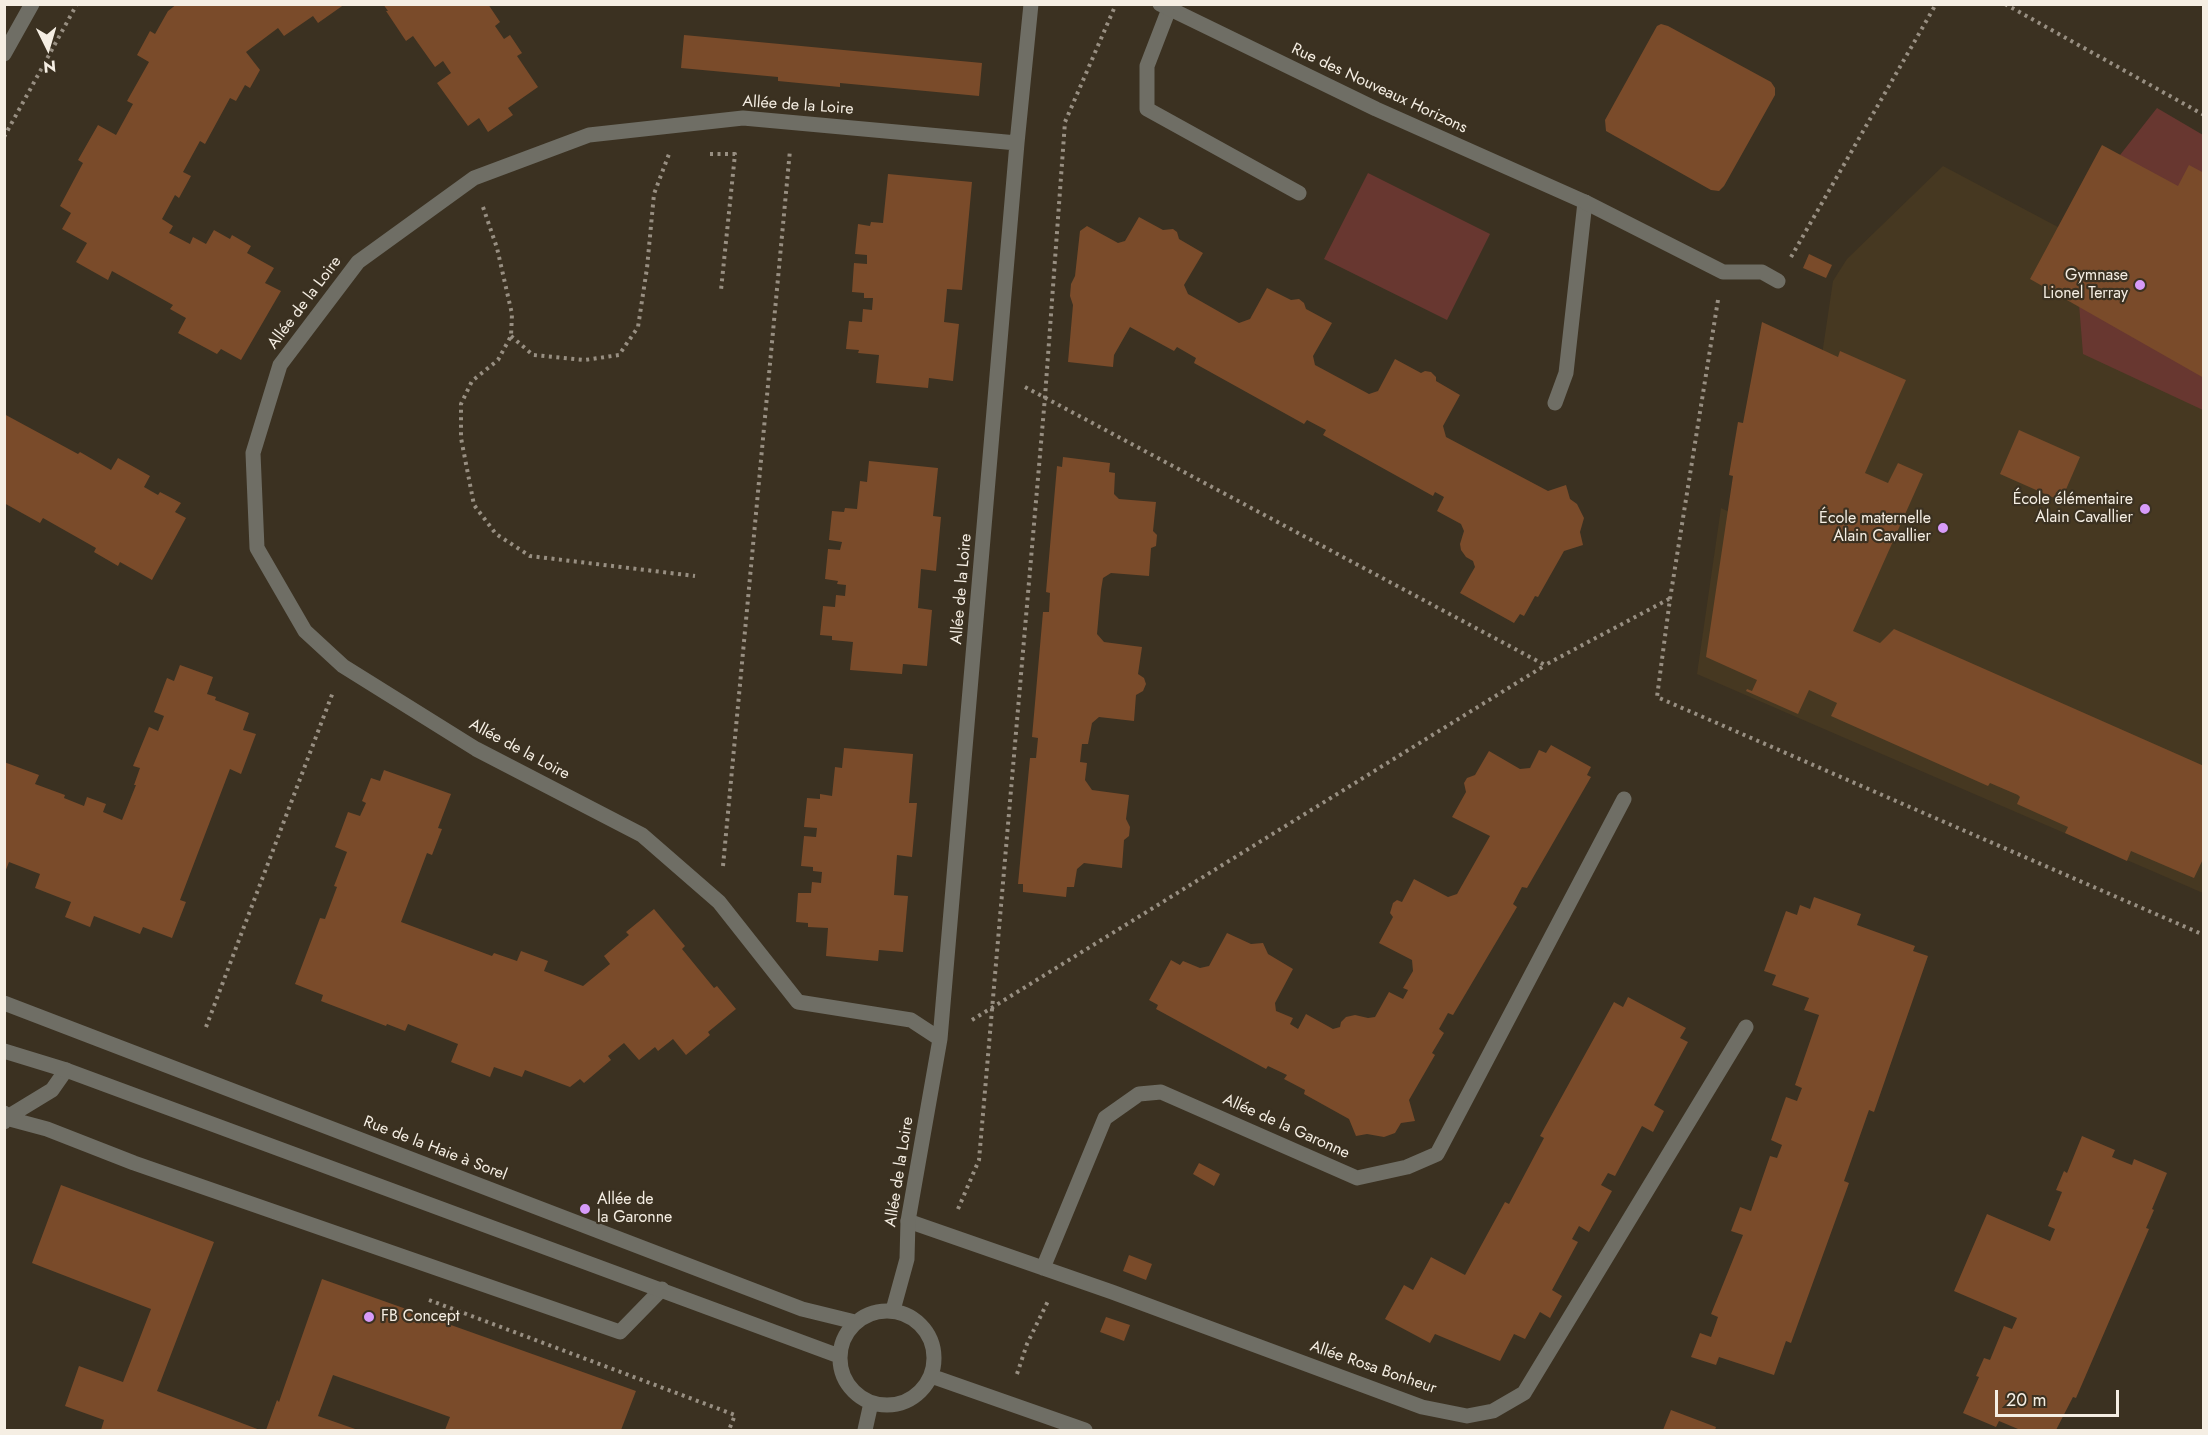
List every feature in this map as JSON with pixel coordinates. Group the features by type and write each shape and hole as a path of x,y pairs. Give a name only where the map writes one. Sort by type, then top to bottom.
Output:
{"street":[{"path":"4,54 32,4"},
{"name":"Allée de la Loire","path":"893,1310 907,1259 908,1221 940,1039 1017,142 1031,4"},
{"path":"1164,7 1147,66 1147,109 1299,193"},
{"name":"Rue des Nouveaux Horizons","path":"1164,7 1376,109 1585,202 1723,272 1762,272 1778,281"},
{"name":"Allée de la Loire","path":"940,1039 911,1020 798,1002 719,902 642,835 476,749 343,666 305,631 257,548 253,453 280,365 358,262 474,177 589,135 743,118 1017,142"},
{"path":"1555,403 1566,373 1585,202"},
{"name":"Allée de la Garonne","path":"1043,1268 1105,1118 1138,1094 1161,1092 1357,1178 1407,1167 1437,1154 1624,799"},
{"name":"Rue de la Haie à Sorel","path":"4,1003 802,1309 855,1323"},
{"name":"Allée Rosa Bonheur","path":"908,1221 1060,1273 1422,1407 1467,1416 1492,1411 1524,1393 1746,1027"},
{"path":"4,1052 66,1070 839,1356"},
{"path":"5,1118 52,1090 66,1070"},
{"path":"5,1118 47,1129 135,1163 620,1332 662,1289"},
{"path":"893,1310 912,1317 925,1328 932,1343 935,1359 931,1376 918,1394 903,1403 887,1406 871,1403 861,1398 849,1387 841,1373 839,1356 842,1340 861,1317 876,1311 893,1310"},
{"path":"931,1376 1085,1431"},
{"path":"865,1431 871,1403"}],"path":[{"path":"4,137 77,4"},
{"path":"947,1235 979,1160 1045,397 1065,122 1116,4"},
{"path":"1778,281 1936,4"},
{"path":"2005,4 2204,115"},
{"path":"719,902 793,122"},
{"path":"511,336 533,355 585,360 619,355 638,327 647,268 654,194 670,154 680,154"},
{"path":"702,154 735,154 721,290"},
{"path":"474,177 496,248 512,314 511,336 498,360 472,381 461,404 461,438 474,505 496,534 530,556 695,576"},
{"path":"1723,272 1670,598 1657,697 2204,935"},
{"path":"999,372 1545,665"},
{"path":"940,1039 1545,665 1670,598"},
{"path":"206,1028 343,666"},
{"path":"1008,1402 1028,1344 1060,1273"}],"shaded area":[{"name":"Gymnase Lionel Terray","path":"2157,108 2203,135 2203,410 2083,354 2072,216"},
{"name":"École élémentaire Alain Cavallier","path":"1943,166 2203,304 2203,893 1697,674 1721,508 1794,543 1833,281 1847,259"},
{"path":"1368,173 1490,234 1447,320 1324,259"}],"building":[{"path":"177,4 345,4 318,23 313,16 284,36 278,28 246,52 260,70 250,88 245,85 236,101 230,98 205,144 200,141 183,172 191,176 179,198 175,195 162,219 173,226 169,233 190,244 193,237 206,244 214,230 230,239 232,235 251,246 247,253 274,268 265,283 281,291 241,360 221,349 217,354 178,333 186,318 170,309 173,305 112,271 108,280 76,262 87,243 62,229 71,213 60,206 83,163 78,160 98,125 116,135 133,104 127,101 149,62 137,55 150,31 155,34 168,11"},
{"path":"383,4 488,4 500,22 495,26 504,39 510,35 522,53 517,56 538,87 508,108 513,115 488,132 479,118 468,126 437,83 451,73 443,61 435,67 413,36 406,41"},
{"path":"1661,24 1771,82 1775,88 1775,95 1719,191 1711,190 1606,131 1605,120 1657,26"},
{"path":"684,35 982,63 979,96 840,83 840,87 778,81 778,77 681,68"},
{"name":"Gymnase Lionel Terray","path":"2102,145 2178,186 2189,165 2204,173 2204,378 2030,279"},
{"path":"888,174 972,182 962,290 947,289 944,322 959,324 953,381 929,378 928,388 876,383 879,355 846,349 849,321 862,322 863,309 872,310 873,298 864,298 864,293 852,292 854,263 867,264 867,255 855,254 858,224 870,226 871,222 883,223"},
{"path":"1139,217 1163,230 1173,229 1177,232 1179,239 1203,253 1184,285 1188,294 1239,323 1250,319 1267,288 1291,300 1299,299 1304,303 1306,309 1332,323 1313,356 1315,365 1369,394 1378,391 1395,359 1421,373 1431,372 1436,377 1436,381 1460,395 1443,426 1446,437 1548,491 1566,485 1570,499 1577,504 1584,518 1580,532 1583,545 1564,551 1538,597 1535,596 1524,616 1520,614 1514,623 1460,593 1475,567 1473,561 1461,550 1460,544 1464,531 1461,524 1437,511 1444,497 1435,492 1433,496 1323,435 1326,430 1307,420 1304,424 1194,363 1196,358 1177,347 1174,351 1130,327 1114,355 1113,367 1068,362 1073,305 1070,296 1071,284 1075,276 1080,231 1087,226 1118,243 1125,241"},
{"path":"1809,254 1832,265 1826,278 1803,268"},
{"path":"1762,322 1838,357 1840,351 1906,380 1865,473 1888,483 1898,463 1923,474 1853,631 1880,643 1894,629 2204,766 2204,857 2194,878 2131,851 2127,861 2065,833 2068,827 2017,804 2020,797 2018,795 1990,783 1988,786 1831,716 1837,703 1809,690 1798,714 1746,691 1747,689 1752,691 1757,680 1706,657 1733,476 1729,475 1738,422 1743,423"},
{"path":"4,414 111,470 118,458 150,476 144,487 181,503 175,512 186,518 152,580 120,562 118,566 94,552 96,548 43,518 40,523 4,503"},
{"path":"2019,430 2080,457 2061,501 2000,474"},
{"path":"1063,457 1110,463 1109,472 1115,473 1114,494 1119,499 1156,502 1153,531 1157,535 1156,546 1151,548 1149,576 1111,573 1103,578 1101,590 1097,634 1104,642 1142,647 1138,674 1144,678 1146,684 1143,691 1136,695 1134,721 1099,717 1092,723 1088,744 1082,744 1080,762 1087,763 1085,780 1092,790 1129,795 1126,819 1130,827 1129,836 1124,840 1122,868 1084,863 1077,869 1074,887 1067,887 1066,897 1023,892 1023,884 1018,884 1030,758 1036,758 1038,738 1032,737 1043,612 1049,612 1050,593 1046,592 1057,466 1062,467"},
{"path":"869,461 938,468 933,516 941,517 936,571 921,569 918,608 932,610 927,666 903,664 902,674 850,670 853,642 832,640 832,636 820,635 823,606 835,607 836,595 845,596 846,585 825,579 828,549 840,550 842,542 829,540 832,511 844,512 845,508 857,509 860,481 867,482"},
{"path":"180,665 213,677 207,694 216,697 215,700 249,713 243,730 256,734 241,774 230,769 180,900 186,902 172,938 143,927 140,934 94,916 90,927 65,917 71,902 35,888 40,874 9,862 4,875 4,762 39,775 35,784 65,795 64,798 84,806 87,797 106,804 103,812 122,820 140,768 133,766 149,727 158,731 164,716 154,712 167,678 174,681"},
{"path":"1551,745 1591,767 1587,775 1591,777 1527,888 1522,887 1513,904 1517,907 1453,1015 1448,1013 1439,1029 1444,1033 1432,1053 1435,1055 1409,1100 1415,1121 1401,1123 1395,1133 1384,1137 1367,1134 1356,1136 1349,1119 1304,1094 1305,1090 1284,1079 1287,1075 1268,1066 1266,1069 1156,1009 1158,1005 1149,1000 1171,960 1180,965 1183,961 1200,968 1209,966 1227,933 1251,944 1263,943 1268,954 1293,969 1275,1003 1276,1011 1293,1018 1290,1024 1298,1029 1306,1014 1333,1029 1340,1027 1346,1017 1355,1015 1375,1017 1389,992 1403,999 1408,990 1403,988 1413,971 1412,960 1379,943 1393,917 1390,913 1393,903 1397,900 1402,902 1414,879 1448,897 1457,894 1490,836 1452,817 1466,792 1464,783 1467,778 1475,775 1489,751 1520,769 1530,768 1539,750 1546,753"},
{"path":"844,748 913,754 909,803 917,803 912,857 897,855 894,895 908,896 903,952 879,950 878,961 826,956 828,928 808,927 808,923 796,922 798,893 811,893 812,882 821,883 822,872 813,871 813,867 801,866 804,836 816,837 817,828 804,827 807,798 820,799 820,794 832,796 835,767 842,768"},
{"path":"384,770 451,794 438,828 442,829 432,855 427,853 401,922 492,956 494,953 517,961 521,951 548,961 544,971 583,986 610,964 604,956 629,935 626,932 654,909 685,946 682,949 714,988 717,986 736,1009 708,1032 710,1035 686,1055 673,1039 658,1051 655,1047 639,1060 624,1043 608,1056 611,1060 584,1083 580,1079 570,1087 525,1070 522,1077 494,1067 490,1077 451,1062 458,1044 408,1024 405,1031 387,1024 386,1026 321,1001 323,995 295,984 320,918 325,919 337,887 334,886 347,852 335,847 348,812 360,816 366,803 362,801 371,778 380,781"},
{"path":"1814,897 1861,914 1857,925 1915,946 1913,951 1928,956 1874,1112 1869,1110 1844,1181 1849,1183 1791,1343 1786,1341 1774,1375 1719,1357 1716,1365 1691,1357 1700,1333 1711,1337 1718,1317 1711,1314 1743,1235 1731,1231 1740,1207 1751,1211 1770,1156 1777,1158 1782,1145 1771,1140 1786,1097 1797,1101 1802,1088 1795,1085 1819,1015 1804,1010 1809,998 1772,985 1776,975 1764,971 1786,911 1797,915 1800,905 1810,909"},
{"path":"1628,997 1686,1028 1680,1038 1688,1042 1654,1105 1664,1111 1653,1132 1642,1126 1615,1176 1608,1173 1601,1185 1612,1191 1589,1232 1579,1226 1572,1239 1578,1242 1552,1290 1562,1296 1550,1318 1540,1312 1525,1339 1514,1334 1500,1361 1435,1334 1430,1343 1385,1319 1404,1285 1413,1290 1431,1257 1465,1275 1505,1202 1509,1204 1544,1138 1540,1136 1614,1002 1623,1007"},
{"path":"2082,1136 2115,1150 2112,1157 2132,1165 2134,1159 2167,1173 2152,1209 2154,1210 2146,1228 2149,1229 2076,1398 2073,1397 2056,1430 2017,1430 1999,1421 1996,1427 1963,1413 1979,1377 1976,1376 1984,1358 1990,1360 2004,1326 2012,1329 2017,1318 1954,1291 1987,1214 2050,1241 2055,1229 2048,1226 2062,1192 2056,1190 2064,1171 2067,1173"},
{"path":"1199,1163 1220,1174 1214,1186 1193,1174"},
{"path":"61,1185 214,1242 157,1391 260,1430 101,1430 104,1420 65,1406 79,1366 123,1382 151,1309 32,1263"},
{"path":"1129,1255 1152,1264 1146,1280 1123,1271"},
{"name":"FB Concept","path":"322,1279 636,1391 621,1430 445,1430 450,1417 333,1375 318,1416 358,1430 266,1430 277,1400 279,1402"},
{"path":"1106,1317 1130,1325 1124,1341 1100,1332"},
{"path":"1671,1410 1716,1427 1715,1430 1663,1430"}],"place":[{"name":"Gymnase Lionel Terray","path":"2140,285"},
{"name":"École élémentaire Alain Cavallier","path":"2145,509"},
{"name":"École maternelle Alain Cavallier","path":"1943,528"},
{"name":"Allée de la Garonne","path":"585,1209"},
{"name":"FB Concept","path":"369,1317"}]}
